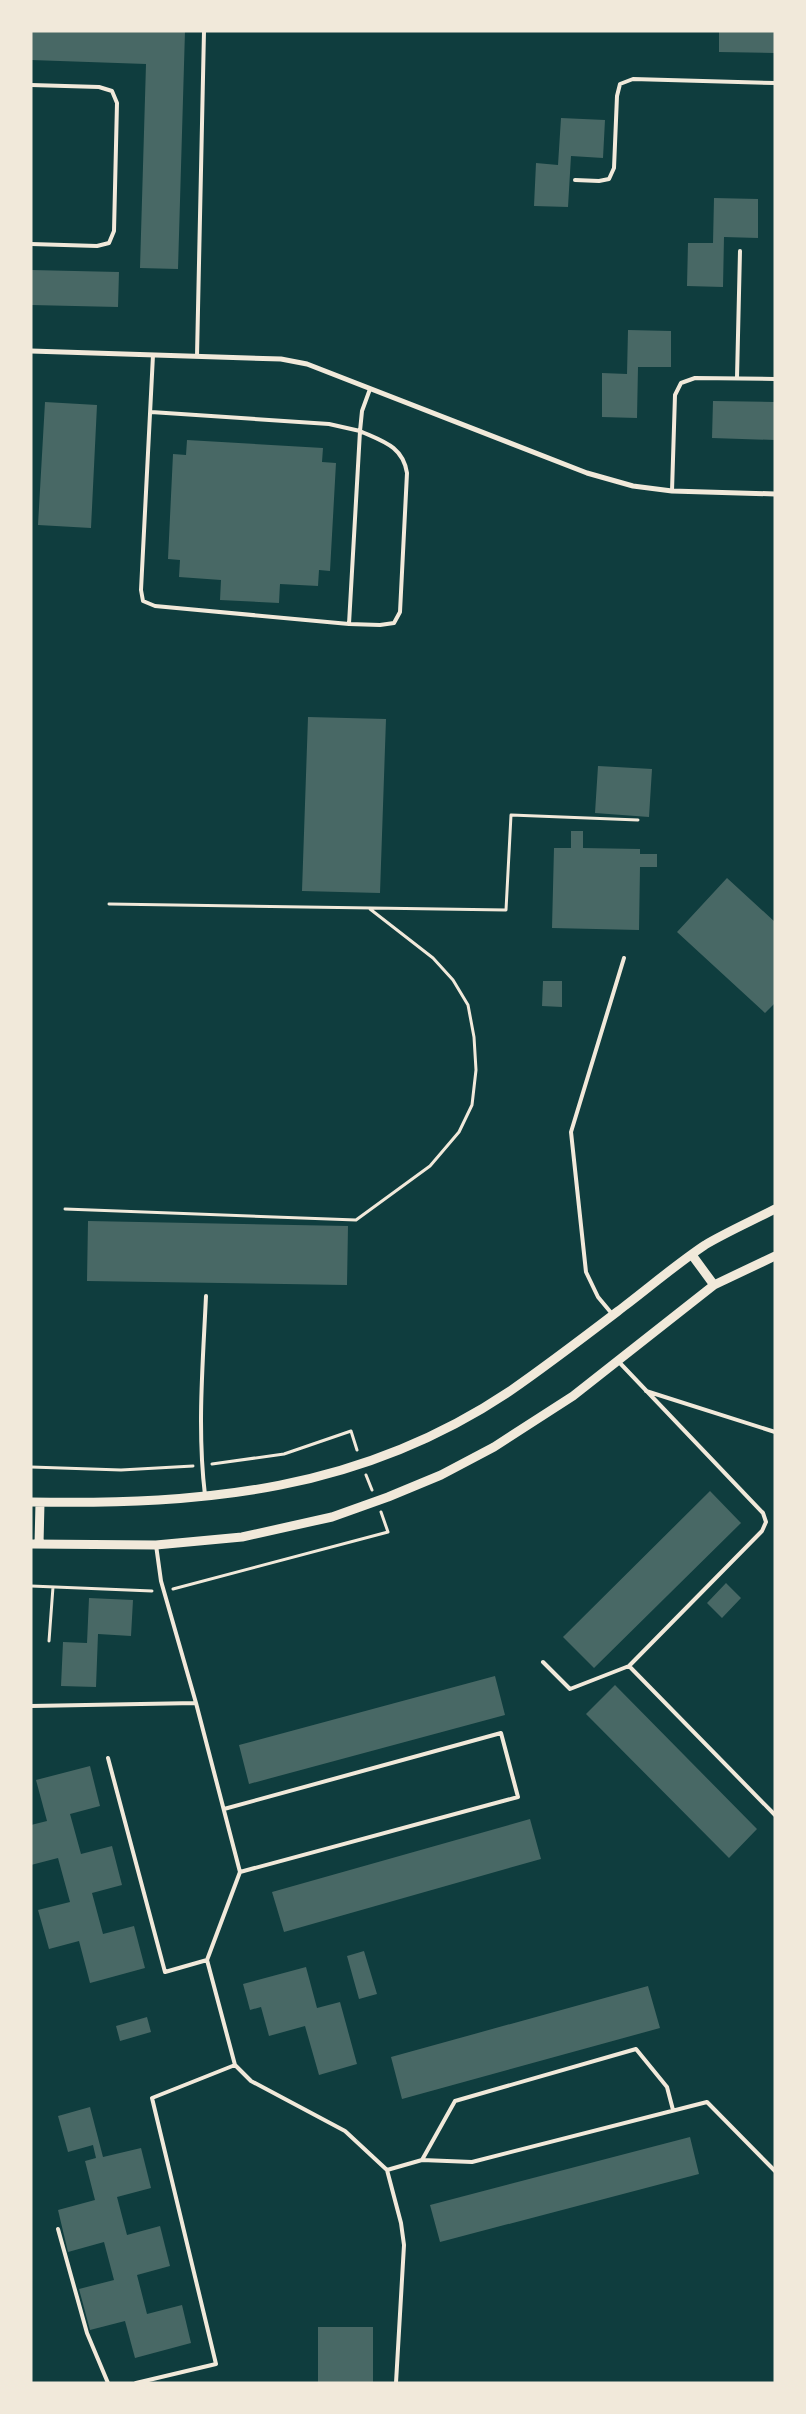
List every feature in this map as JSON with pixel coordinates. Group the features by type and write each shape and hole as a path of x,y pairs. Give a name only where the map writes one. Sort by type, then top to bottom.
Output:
{"street":[{"path":"31,351 281,359 307,364 587,474 633,486 672,491 775,494"},
{"path":"775,1209 692,1255 508,1391 464,1418 362,1464 331,1475 290,1485 206,1497 114,1503 36,1502 35,1544 156,1545 196,1543 277,1530 332,1517 376,1501 441,1475 494,1447 573,1396 714,1286 775,1256"},
{"path":"692,1255 714,1286"}],"lane":[{"path":"197,356 204,31"},
{"path":"575,180 599,181 609,179 614,168 617,96 620,84 633,79 775,83"},
{"path":"31,85 99,87 112,91 117,103 114,231 109,243 97,246 31,244"},
{"path":"737,378 740,251"},
{"path":"150,412 329,424 360,431 386,443 405,459 407,483 400,612 394,623 380,625 349,624 155,606 143,601 141,590 150,412 153,355"},
{"path":"672,491 675,395 681,383 695,378 775,379"},
{"path":"349,624 360,431 362,412 370,389"},
{"path":"612,1315 598,1297 586,1272 571,1132 624,958"},
{"path":"206,1296 202,1375 202,1465 206,1497"},
{"path":"543,1662 570,1689 629,1666 762,1531 766,1522 763,1513 644,1391 618,1361"},
{"path":"644,1391 775,1432"},
{"path":"156,1545 157,1561 164,1591 196,1703 240,1872 207,1960 235,2065 250,2080 345,2131 387,2170 401,2223 404,2245 396,2383"},
{"path":"629,1666 775,1815"},
{"path":"31,1706 196,1703"},
{"path":"224,1809 500,1733 518,1797 240,1872"},
{"path":"108,1758 165,1972 207,1960"},
{"path":"422,2160 454,2101 636,2049 667,2087 673,2110"},
{"path":"136,2383 216,2364 152,2098 235,2065"},
{"path":"387,2170 422,2160 472,2162 707,2102 775,2171"},
{"path":"58,2229 87,2333 108,2383"},
{"path":"162,2376 163,2383"}],"path":[{"path":"109,904 506,910 511,816 638,820"},
{"path":"66,1208 356,1220 430,1166 459,1132 472,1105 476,1070 474,1037 468,1006 453,980 432,958 370,909"},
{"path":"31,1467 121,1470 202,1465 284,1454 351,1431 388,1532 164,1591 31,1586"},
{"path":"49,1641 52,1587"}],"building":[{"path":"31,31 185,31 178,269 140,268 146,64 31,60"},
{"path":"719,31 775,31 775,53 719,52"},
{"path":"561,118 605,120 603,158 571,156 568,207 534,206 536,163 558,165"},
{"path":"714,198 758,199 758,238 724,237 723,287 687,286 688,243 713,243"},
{"path":"31,270 119,272 118,307 31,305"},
{"path":"628,330 671,331 671,367 638,367 637,418 602,417 602,373 627,374"},
{"path":"713,401 775,402 775,440 712,438"},
{"path":"45,402 97,405 91,528 38,525"},
{"path":"187,440 323,448 322,462 336,463 330,571 319,570 318,586 280,584 279,603 220,600 221,580 179,577 180,560 168,559 173,454 186,455"},
{"path":"308,717 386,719 380,893 302,891"},
{"path":"598,766 652,769 649,817 595,813"},
{"path":"571,831 583,831 583,848 640,849 640,854 657,854 657,867 640,867 639,930 552,928 554,848 571,848"},
{"path":"727,878 775,922 775,1003 765,1013 677,932"},
{"path":"543,981 562,981 562,1007 542,1006"},
{"path":"88,1221 348,1226 347,1285 87,1281"},
{"path":"710,1491 741,1523 594,1668 563,1637"},
{"path":"726,1583 741,1598 722,1618 707,1603"},
{"path":"89,1598 133,1600 131,1636 98,1634 96,1687 61,1686 63,1642 87,1643"},
{"path":"495,1676 505,1715 249,1784 239,1745"},
{"path":"615,1685 757,1829 729,1858 586,1714"},
{"path":"90,1766 100,1806 70,1814 81,1854 112,1846 122,1885 92,1893 103,1934 134,1926 145,1968 90,1983 79,1941 49,1949 38,1910 70,1902 58,1858 31,1865 31,1825 47,1821 36,1780"},
{"path":"530,1819 541,1859 284,1932 272,1892"},
{"path":"364,1951 377,1994 359,1999 347,1956"},
{"path":"306,1967 317,2008 340,2002 357,2064 319,2075 305,2026 269,2036 261,2007 250,2010 243,1984"},
{"path":"648,1986 660,2028 402,2099 391,2057"},
{"path":"147,2017 151,2032 120,2041 116,2026"},
{"path":"90,2107 103,2157 141,2148 151,2188 117,2197 127,2235 160,2226 170,2266 137,2275 147,2314 182,2305 191,2343 135,2358 125,2321 90,2330 79,2289 114,2280 104,2242 68,2252 58,2210 95,2200 85,2161 96,2158 93,2145 68,2152 58,2116"},
{"path":"690,2137 699,2174 440,2242 430,2205"},
{"path":"318,2327 373,2327 373,2383 318,2383"}]}
